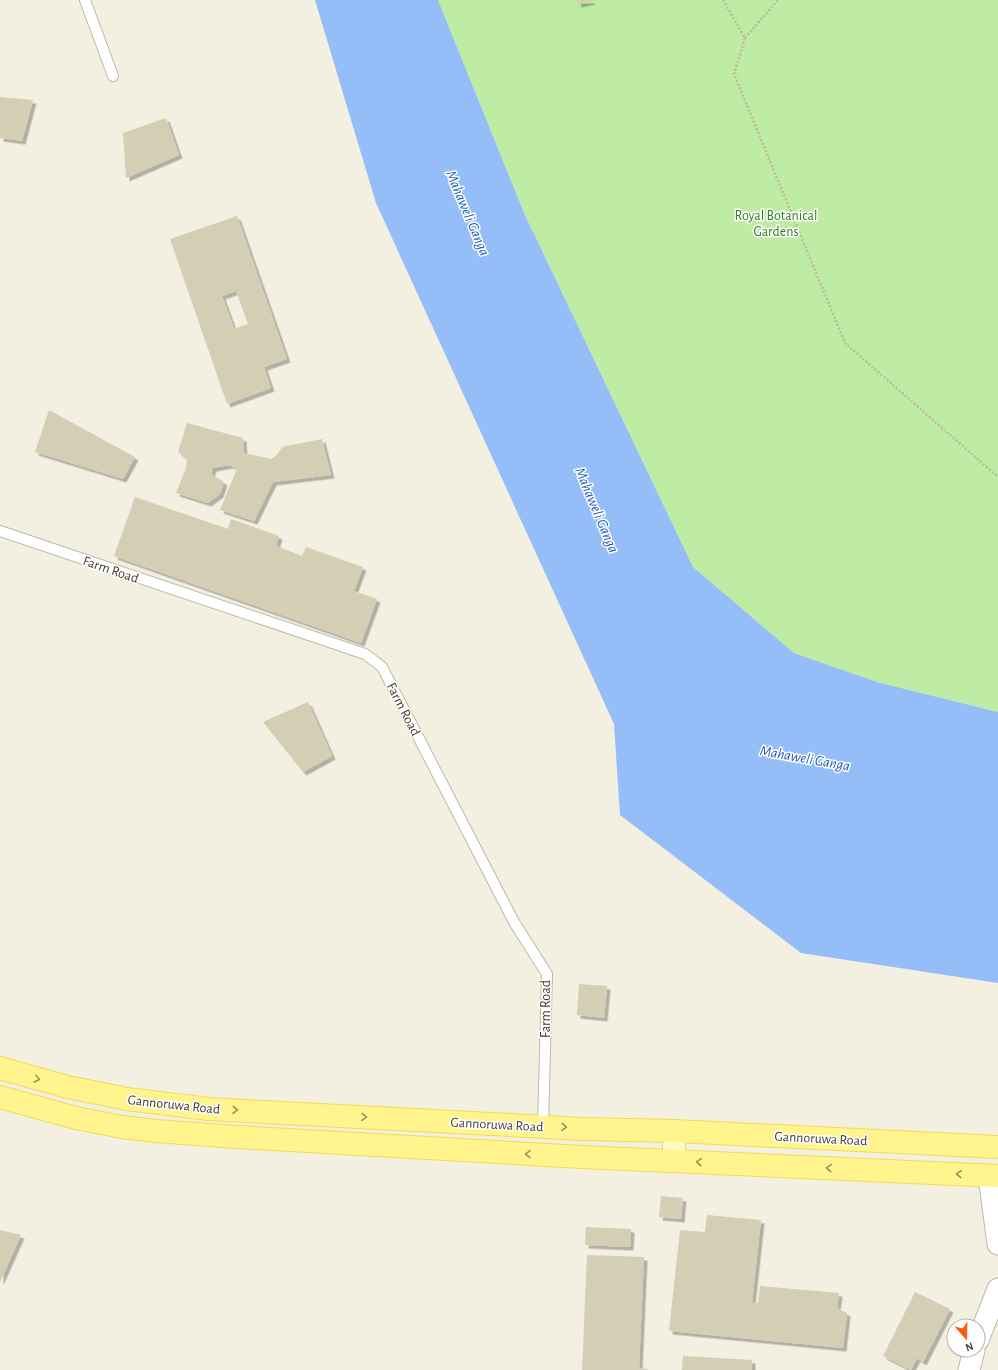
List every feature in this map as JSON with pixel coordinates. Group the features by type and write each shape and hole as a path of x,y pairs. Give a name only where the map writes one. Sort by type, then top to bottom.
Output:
{"main road":[{"name":"Gannoruwa Road","path":"0,1068 75,1088 127,1099 209,1109 998,1147"},
{"name":"Gannoruwa Road","path":"0,1097 76,1118 122,1127 156,1131 582,1157 673,1160 993,1176"},
{"path":"673,1160 675,1131"}],"street":[{"path":"993,1176 998,1244"},
{"path":"986,1320 998,1289"},
{"path":"969,1370 972,1358"}],"lane":[{"path":"85,0 113,76"},
{"name":"Farm Road","path":"0,531 365,654 382,667 514,922 547,974 543,1126"}],"path":[{"path":"723,0 745,38"},
{"path":"778,0 745,38 734,74 845,343 998,477"}],"green space":[{"name":"Royal Botanical Gardens","path":"438,0 998,0 998,712 877,682 794,653 693,567 524,213"}],"water":[{"name":"Mahaweli Ganga","path":"315,0 438,0 524,213 693,567 794,653 877,682 998,712 998,983 801,953 620,815 614,724 376,203"}],"building":[{"path":"577,0 592,0 592,1 578,4"},
{"path":"0,97 33,100 22,141 0,138"},
{"path":"166,118 179,155 126,178 123,133"},
{"path":"237,216 287,359 264,367 271,388 227,404 170,239","holes":["236,291 248,324 234,329 222,296"]},
{"path":"49,410 135,457 123,479 35,452"},
{"path":"187,423 243,438 244,453 271,459 277,455 282,447 322,439 331,475 273,482 254,521 220,510 237,469 230,465 213,468 211,474 224,482 220,494 208,503 176,493 186,468 187,459 178,452"},
{"path":"135,497 228,529 231,519 279,536 276,546 302,556 306,547 363,567 354,591 377,599 361,643 114,556"},
{"path":"308,702 332,756 303,772 263,722"},
{"path":"579,984 607,986 604,1018 577,1015"},
{"path":"661,1196 683,1198 681,1219 659,1217"},
{"path":"707,1215 761,1220 752,1302 758,1303 760,1286 839,1293 837,1308 847,1313 843,1348 669,1331 680,1230 705,1232"},
{"path":"586,1227 631,1229 630,1247 585,1245"},
{"path":"0,1230 21,1235 0,1282"},
{"path":"587,1255 644,1257 639,1368 648,1370 582,1370"},
{"path":"915,1292 950,1309 923,1362 917,1358 911,1370 883,1356"},
{"path":"683,1356 752,1360 752,1370 682,1370"}]}
